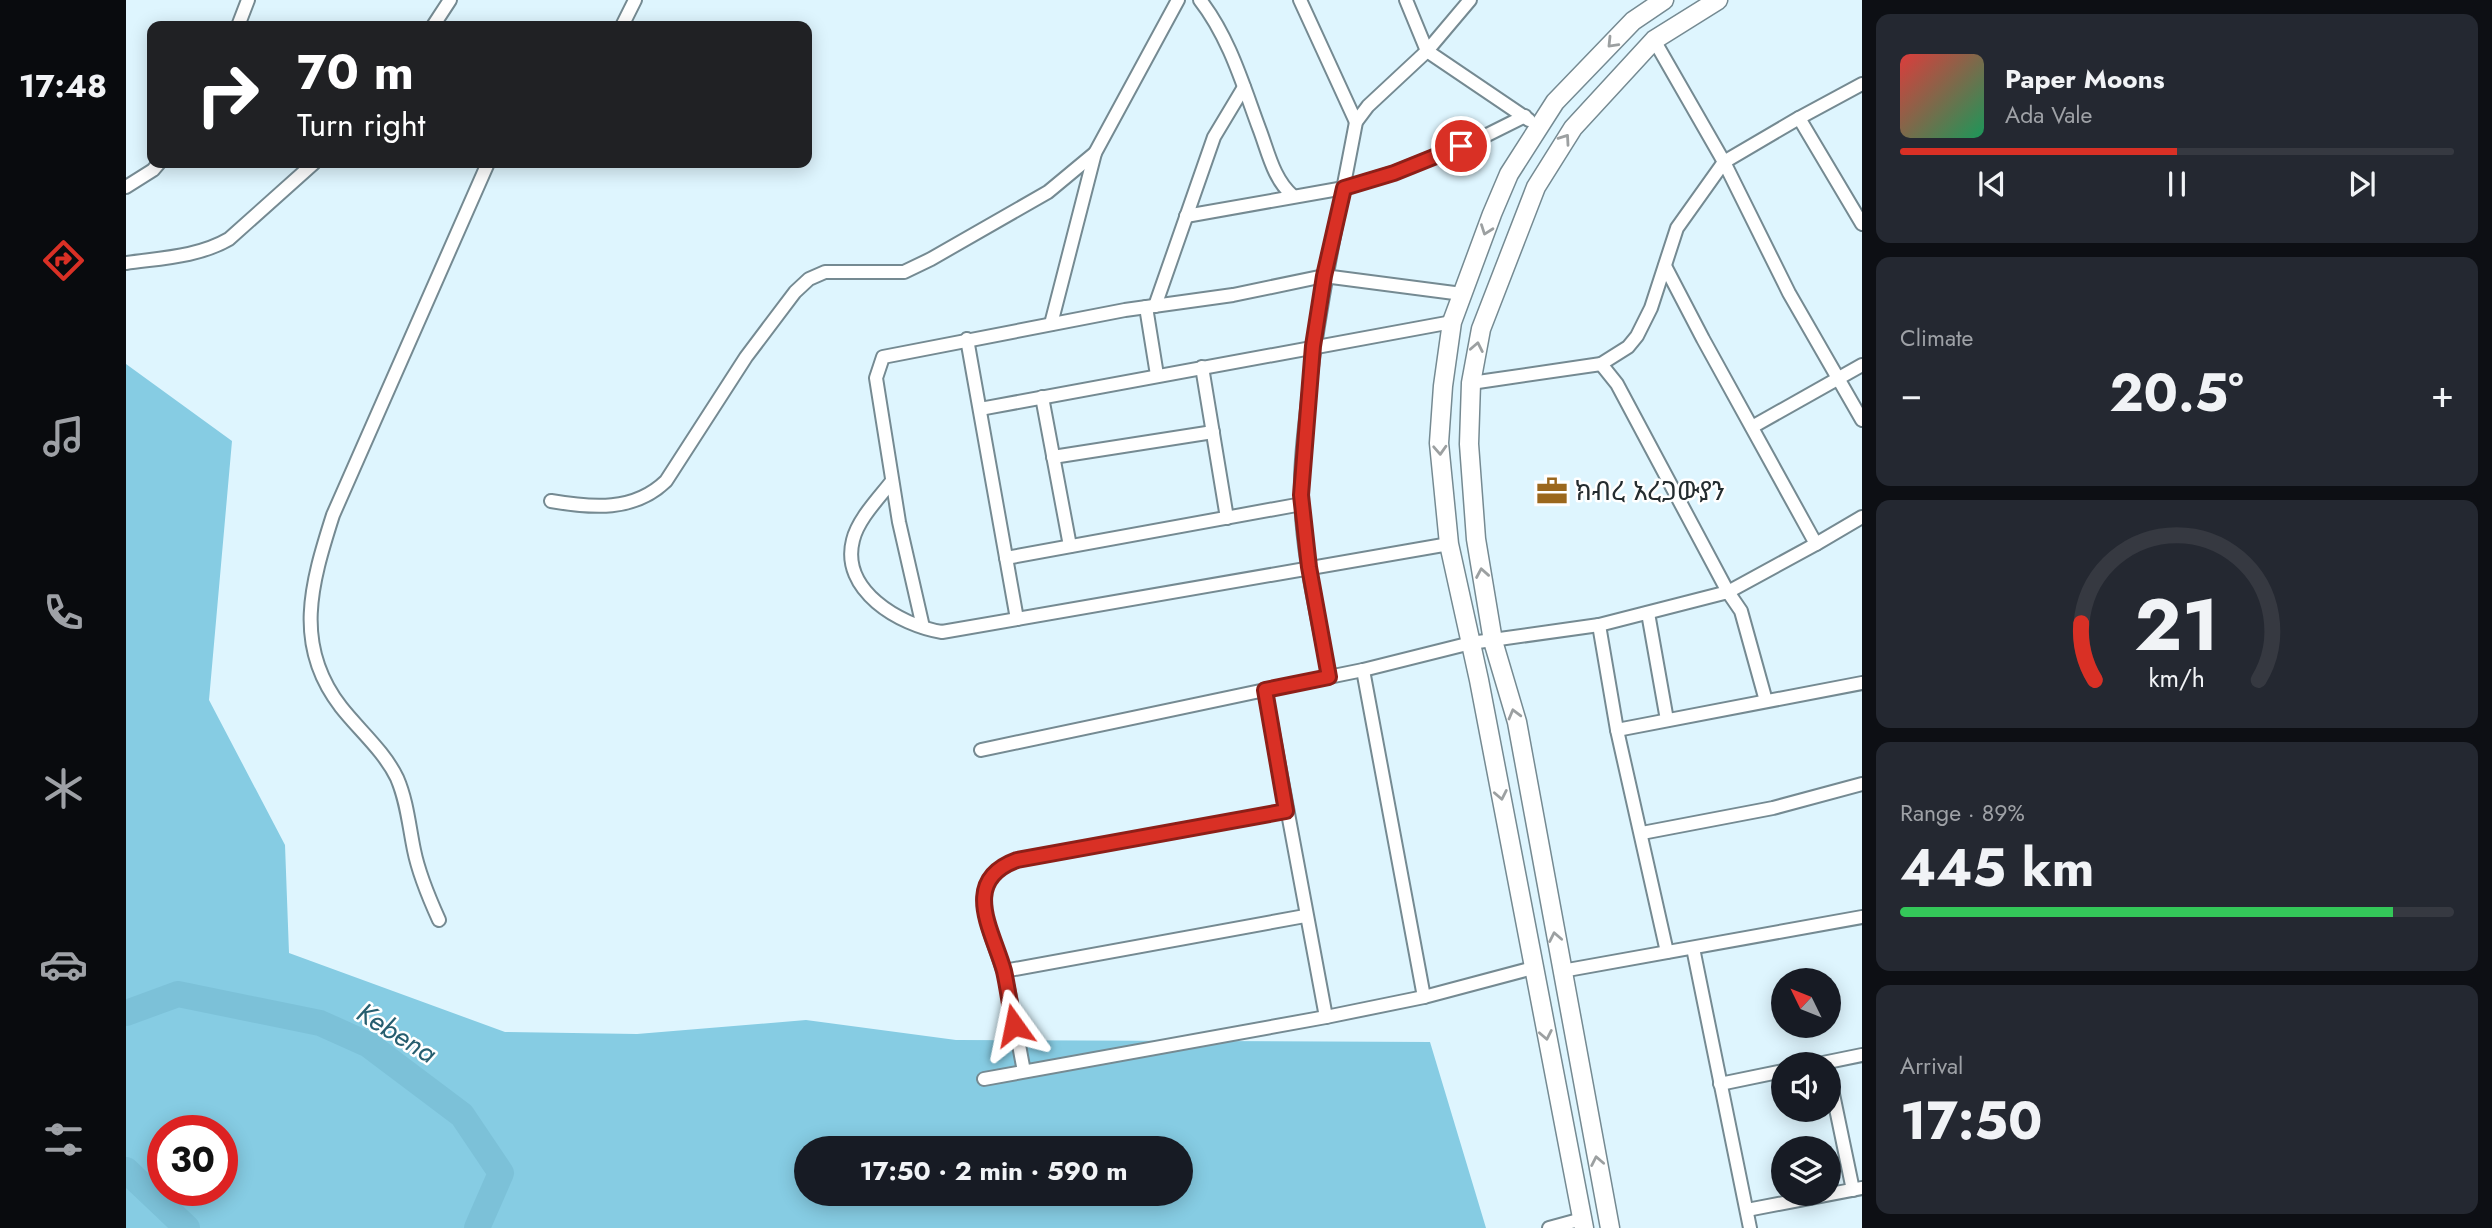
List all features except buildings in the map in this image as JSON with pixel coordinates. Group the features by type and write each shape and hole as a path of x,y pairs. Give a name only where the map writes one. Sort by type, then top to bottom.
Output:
{"main road":[{"path":"1583,1224 1471,643 1449,544 1439,443 1443,386 1452,322 1531,122 1555,102 1633,22 1664,0"},
{"path":"1610,1228 1517,722 1493,641 1476,540 1469,444 1471,383 1481,329 1536,187 1573,128 1654,40 1718,0"}],"street":[{"path":"240,21 248,0"},
{"path":"436,21 450,0"},
{"path":"624,21 635,0"},
{"path":"1051,324 1096,153 1178,0"},
{"path":"1200,0 1218,27 1278,178 1293,195"},
{"path":"1300,0 1356,122"},
{"path":"1406,0 1427,51 1531,122"},
{"path":"1329,677 1309,567 1302,505 1302,465 1313,346 1324,276 1356,122 1367,106 1427,51 1470,0"},
{"path":"1654,40 1724,162 1789,293 1862,420"},
{"path":"1471,383 1601,364 1628,347 1637,336 1651,308 1677,228 1724,162 1862,84"},
{"path":"1157,375 1150,306 1214,137 1244,87"},
{"path":"1799,118 1862,224"},
{"path":"1185,216 1344,188 1394,173 1483,137 1531,122"},
{"path":"551,501 579,506 610,507 654,492 666,481 746,356 794,292 809,279 825,272 904,272 932,259 1048,192 1096,153"},
{"path":"126,187 155,168"},
{"path":"126,262 178,257 215,247 229,239 308,168"},
{"path":"439,920 414,853 405,804 396,777 324,681 313,654 310,624 317,567 332,515 486,168"},
{"path":"1665,266 1816,544"},
{"path":"923,627 892,481 876,378 883,357 1150,306 1233,295 1324,276 1462,294"},
{"path":"980,409 1452,322"},
{"path":"967,340 1017,618"},
{"path":"1601,364 1617,384 1728,592 1741,611 1766,701"},
{"path":"1752,427 1862,365"},
{"path":"1202,367 1227,518"},
{"path":"1042,397 1070,547"},
{"path":"1053,457 1213,432"},
{"path":"892,481 863,520 853,539 851,562 855,578 867,595 885,608 923,627 942,632 1449,544"},
{"path":"1006,558 1302,505"},
{"path":"981,750 1363,670 1471,643 1599,625 1728,592 1862,517"},
{"path":"1648,612 1667,720"},
{"path":"1599,625 1618,730 1667,952"},
{"path":"1363,670 1424,996"},
{"path":"1618,730 1862,683"},
{"path":"1265,690 1305,916 1326,1017"},
{"path":"1642,833 1773,808 1862,784"},
{"path":"1024,1071 1004,971 984,911 985,890 993,874 1005,864 1286,811"},
{"path":"1004,971 1305,916"},
{"path":"1562,971 1862,917"},
{"path":"1693,948 1750,1228"},
{"path":"984,1079 1326,1017 1424,996 1533,968"},
{"path":"1841,1061 1862,1055"},
{"path":"1720,1084 1771,1073"},
{"path":"1747,1210 1858,1189 1840,1122"},
{"path":"1549,1228 1583,1224"}],"shaded area":[{"path":"126,364 232,441 209,700 285,845 289,953 505,1032 637,1034 806,1020 956,1040 1430,1042 1486,1228 126,1228"}],"waterway":[{"name":"Kebena","path":"126,1013 178,994 320,1023 369,1045 462,1115 501,1173 477,1228"},
{"name":"Kebena","path":"126,1170 187,1228"}],"place":[{"name":"ክብረ አረጋውያን","path":"1552,491"}],"route":[{"path":"1014,1025 1004,971 984,911 985,890 993,874 1005,864 1286,811 1265,690 1329,677 1309,567 1301,495 1313,346 1324,276 1334,242 1344,188 1394,173 1461,146"}]}
